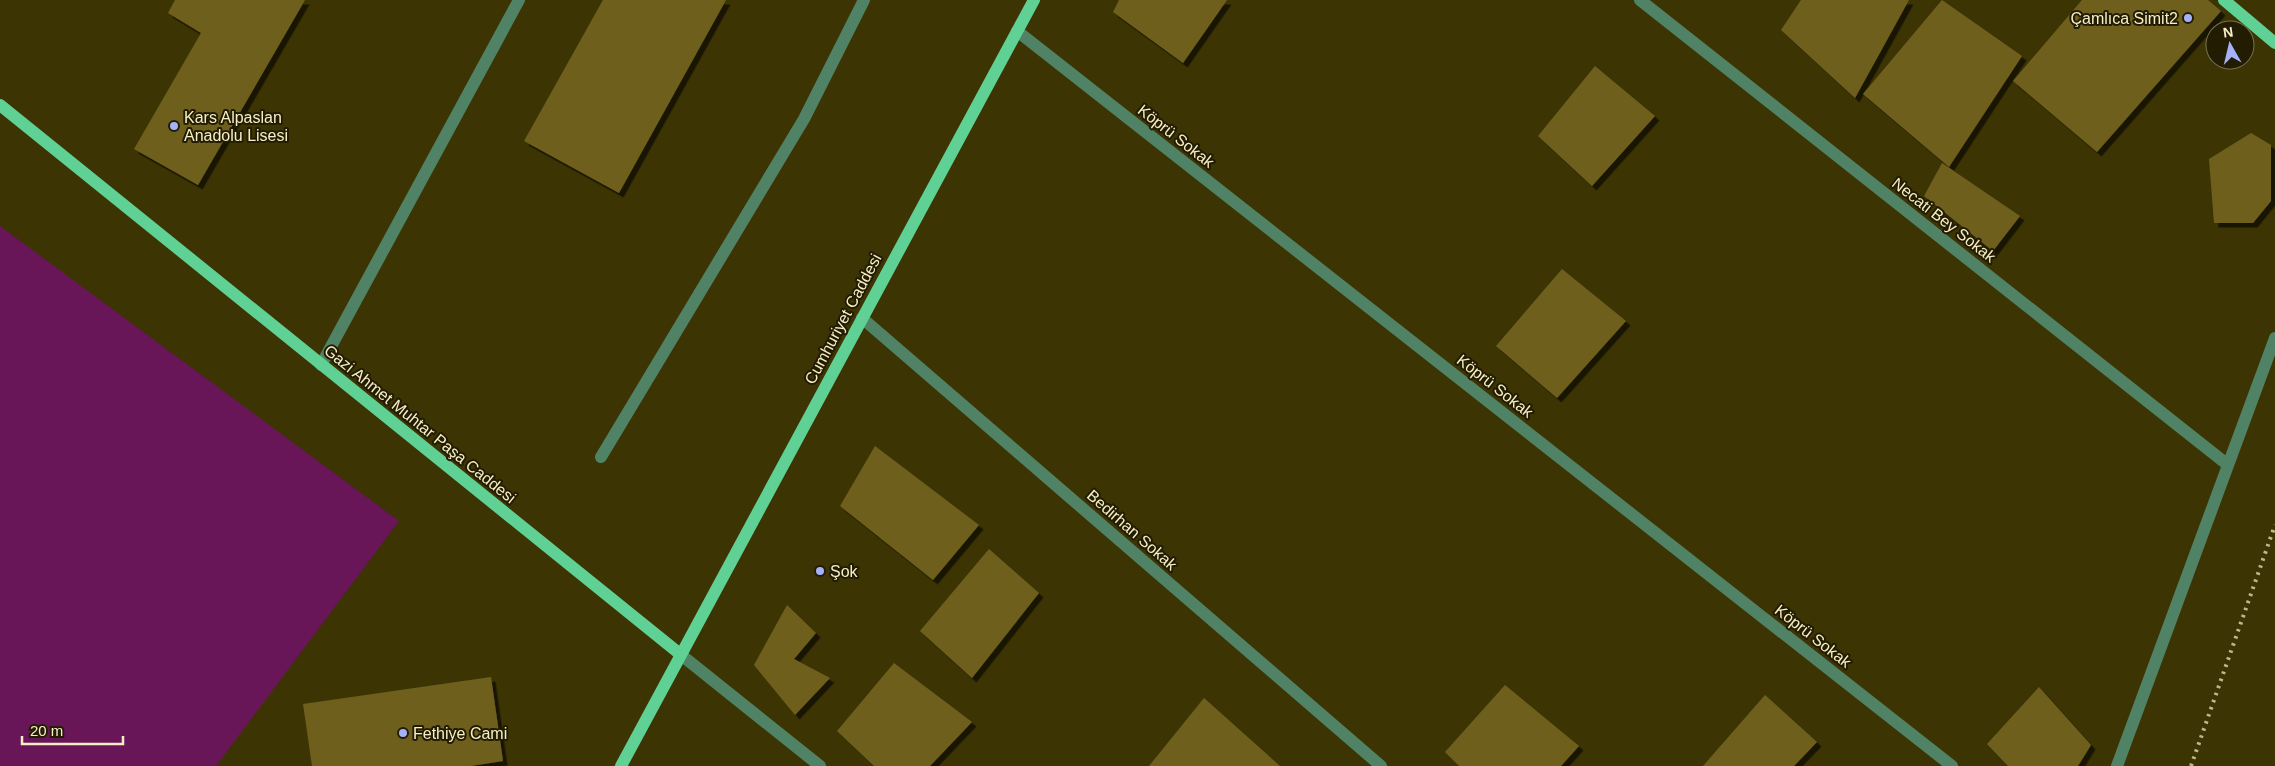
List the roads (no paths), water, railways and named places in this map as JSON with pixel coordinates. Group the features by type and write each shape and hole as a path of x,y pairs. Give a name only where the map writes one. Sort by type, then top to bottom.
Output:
{"main road":[{"name":"Cumhuriyet Caddesi","path":"621,766 1034,0"},
{"path":"2224,0 2275,43"},
{"name":"Gazi Ahmet Muhtar Paşa Caddesi","path":"0,105 680,654"}],"street":[{"path":"321,365 519,0"},
{"path":"602,457 804,119 864,0"},
{"name":"Necati Bey Sokak","path":"1640,0 2228,465"},
{"name":"Köprü Sokak","path":"1017,31 1952,766"},
{"name":"Bedirhan Sokak","path":"862,318 1381,766"},
{"path":"2117,766 2275,338"},
{"name":"Gazi Ahmet Muhtar Paşa Caddesi","path":"680,654 820,766"}],"railway":[{"path":"2191,766 2275,525"}],"place":[{"name":"Çamlıca Simit2","path":"2188,18"},
{"name":"Kars Alpaslan Anadolu Lisesi","path":"174,126"},
{"name":"Şok","path":"820,571"},
{"name":"Fethiye Cami","path":"403,733"}]}
